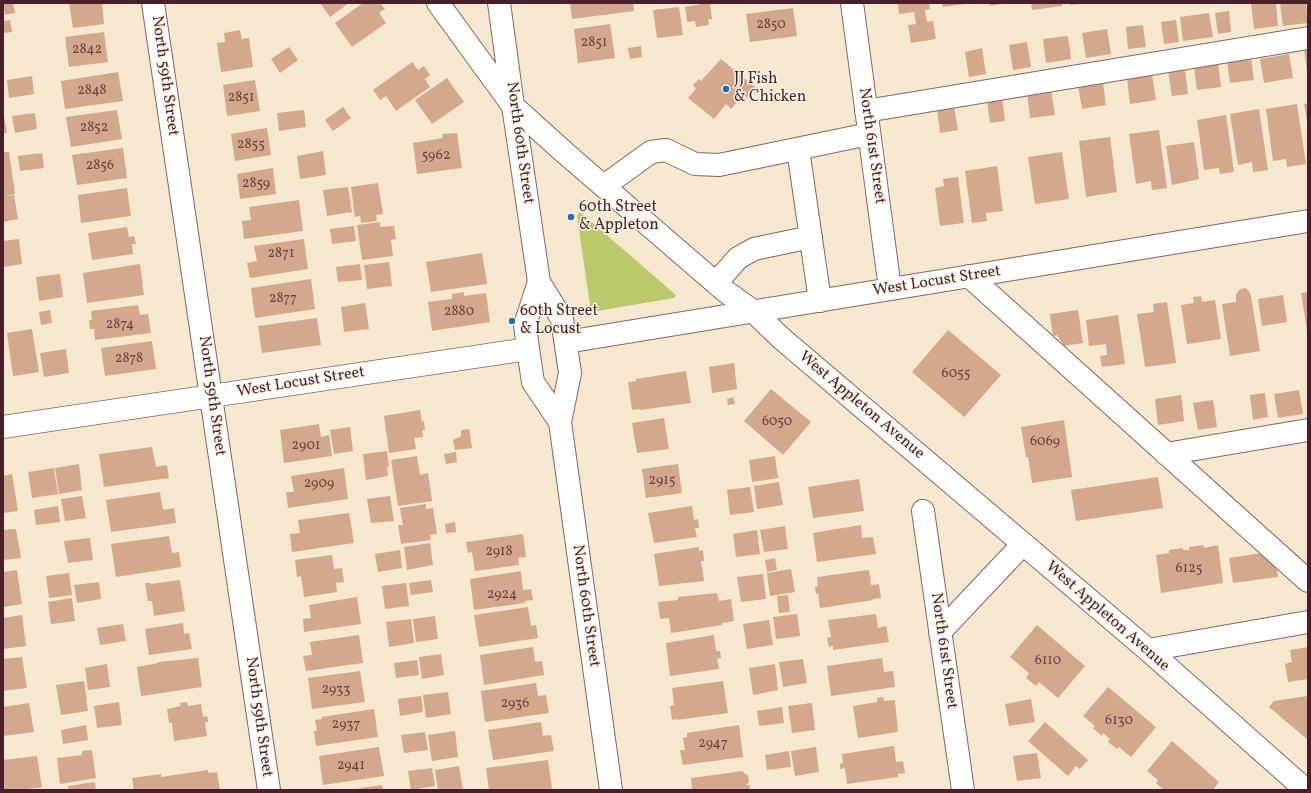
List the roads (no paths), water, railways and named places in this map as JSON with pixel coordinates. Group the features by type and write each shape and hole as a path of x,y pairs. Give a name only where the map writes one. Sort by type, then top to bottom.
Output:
{"street":[{"name":"North 59th Street","path":"153,3 269,790"},
{"name":"West Appleton Avenue","path":"438,3 513,106 716,282 754,311 781,338 1148,650 1306,790"},
{"name":"North 60th Street","path":"499,3 539,282 562,319 566,342 570,373 560,422 611,790"},
{"name":"North 61st Street","path":"852,3 890,289"},
{"path":"866,111 1308,38"},
{"path":"604,186 651,152 666,150 695,164 718,165 869,134"},
{"path":"798,148 820,301"},
{"name":"West Locust Street","path":"566,342 1308,221"},
{"path":"716,282 738,258 754,249 811,237"},
{"path":"969,276 1308,581"},
{"name":"North 60th Street","path":"539,282 526,325 528,349 533,382 560,422"},
{"name":"West Locust Street","path":"3,427 528,349"},
{"path":"1166,454 1308,430"},
{"name":"North 61st Street","path":"922,511 962,790"},
{"path":"940,632 1023,544"},
{"path":"1148,650 1308,622"}],"place":[{"name":"JJ Fish & Chicken","path":"726,89"},
{"name":"60th Street & Appleton","path":"571,217"},
{"name":"60th Street & Locust","path":"512,321"}]}
